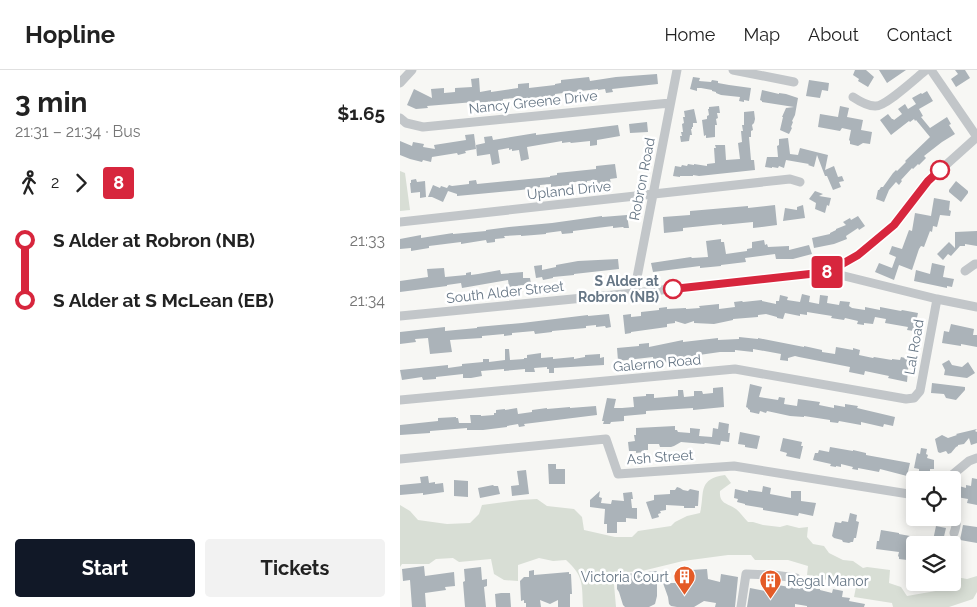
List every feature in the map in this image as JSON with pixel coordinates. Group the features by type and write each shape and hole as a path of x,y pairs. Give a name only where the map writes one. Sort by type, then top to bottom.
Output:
{"street":[{"path":"400,83 412,70"},
{"name":"Robron Road","path":"634,293 676,70"},
{"path":"733,70 794,82"},
{"path":"853,97 876,106 885,103 926,70"},
{"path":"931,70 977,137"},
{"name":"Nancy Greene Drive","path":"400,118 406,123 423,127 670,103"},
{"name":"South Alder Street","path":"400,316 828,272 858,255 894,225 928,181 977,137"},
{"name":"Upland Drive","path":"400,222 790,179 800,182"},
{"path":"965,271 977,264"},
{"path":"828,272 936,299 977,307"},
{"name":"Lal Road","path":"914,398 920,391 936,299"},
{"name":"Galerno Road","path":"400,400 736,369 906,399 914,398"},
{"name":"Ash Street","path":"400,459 606,439 618,474 734,466 906,494"},
{"path":"957,471 969,461 977,458"},
{"path":"954,534 956,526"},
{"path":"741,607 746,574 774,574 796,578"}],"shaded area":[{"path":"400,171 405,173 410,210 400,211"},
{"path":"725,475 731,483 720,491 722,501 738,510 748,522 780,527 787,525 799,528 808,527 807,537 813,544 824,546 829,553 843,560 853,561 863,568 890,570 889,583 901,587 907,596 936,591 961,591 961,578 967,579 977,576 977,592 973,599 949,607 893,607 892,603 854,597 856,587 807,575 808,566 788,560 755,560 751,555 728,555 683,561 642,571 613,573 616,607 583,607 581,581 576,571 566,560 553,561 539,558 518,565 518,581 504,580 494,574 491,559 459,562 453,558 436,559 429,564 402,564 400,567 400,505 410,511 418,520 447,524 470,523 479,514 482,505 537,499 547,506 574,509 582,517 584,530 615,537 632,537 638,531 671,526 687,516 700,513 704,488 710,480"}],"building":[{"path":"855,70 866,70 874,77 868,87 858,81 859,79 853,75"},
{"path":"879,70 906,70 887,83"},
{"path":"955,70 965,70 970,78 956,87 951,79 958,74"},
{"path":"657,74 658,84 612,89 613,92 606,93 605,89 598,89 555,94 555,98 503,99 503,104 498,105 498,101 474,102 427,106 428,108 416,109 407,105 414,89 432,98 431,89 444,88 444,93 455,92 455,88 472,87 471,79 479,78 480,92 491,90 491,92 518,88 518,84 529,83 529,88 555,85 561,83 561,80 589,77 590,81"},
{"path":"693,77 700,78 699,81 711,82 712,80 718,81 718,83 751,88 749,101 739,101 740,97 721,95 712,90 697,88 697,91 690,89"},
{"path":"809,80 829,83 828,91 822,90 820,98 806,96"},
{"path":"762,90 798,98 789,134 780,130 782,117 786,108 794,107 762,102 760,100"},
{"path":"927,91 933,101 919,109 923,116 921,117 930,128 947,117 951,124 949,125 955,134 924,156 926,158 919,165 912,168 899,185 896,182 889,190 884,202 876,199 878,190 930,137 914,119 891,135 880,120 888,114 894,120 902,114 898,109 905,104 908,109 916,104 912,98"},
{"path":"719,106 720,113 717,113 715,137 706,138 706,135 704,136 702,120 707,119 709,107"},
{"path":"840,106 849,108 847,117 863,120 861,130 872,132 870,144 863,143 858,146 850,144 851,130 842,128 840,131 818,127 820,114 838,117"},
{"path":"694,109 697,123 693,123 692,135 690,135 689,141 681,142 683,117 685,117 684,111"},
{"path":"754,111 753,130 751,131 751,137 749,137 751,160 754,160 755,170 699,176 673,176 675,166 681,167 682,165 694,164 707,166 707,164 715,163 715,145 725,145 726,160 740,159 738,143 742,142 741,131 743,131 742,125 744,125 744,112"},
{"path":"647,122 648,132 630,133 629,124"},
{"path":"618,125 620,136 597,140 597,145 590,146 590,141 562,143 562,141 527,147 529,159 521,161 519,150 512,151 509,148 498,150 500,163 492,165 490,154 477,156 476,145 485,143 484,137 492,136 493,140 536,133 536,135"},
{"path":"474,134 476,149 465,151 466,153 432,157 431,162 423,160 422,162 400,155 400,141 412,146 413,142 424,144 423,147 435,149 434,145 466,140 465,135"},
{"path":"788,138 790,154 798,155 800,148 828,155 825,170 834,166 838,177 842,176 844,181 839,182 841,187 833,190 817,155 814,167 809,164 786,160 784,168 779,166 778,168 765,167 767,157 778,157 777,146 779,145 779,139"},
{"path":"615,164 617,178 610,179 611,184 598,185 597,180 580,184 580,181 570,183 570,185 551,187 551,184 540,185 540,187 521,190 457,196 457,194 448,191 443,202 428,197 433,185 447,188 449,185 469,184 469,181 476,180 477,184 550,177 557,175 557,173 596,169 596,166"},
{"path":"416,179 417,182 425,181 426,197 420,198 420,192 411,193 411,180"},
{"path":"956,181 968,191 961,202 949,192"},
{"path":"815,191 823,194 819,196 831,198 825,213 815,209 816,203 809,199"},
{"path":"934,198 950,201 950,216 940,215 937,227 933,226 924,247 921,246 919,249 912,270 899,265 894,280 875,272 879,263 892,268 896,257 889,254 892,246 902,249 909,230 912,231 915,213 931,216"},
{"path":"775,205 777,225 753,228 753,222 722,224 683,228 683,231 664,233 663,217 690,215 690,211"},
{"path":"803,205 805,218 783,221 785,208 797,210 797,207"},
{"path":"627,215 629,228 613,228 613,226 573,231 573,233 562,234 561,231 546,234 504,236 505,238 495,239 495,242 487,243 486,240 429,246 429,248 411,251 411,248 400,249 400,239 421,235 421,238 602,216"},
{"path":"858,216 865,226 846,236 847,239 814,248 812,238 830,234 846,225 843,222"},
{"path":"977,231 977,246 965,244 965,246 960,246 951,256 948,254 943,260 937,254 949,242 955,248 955,232"},
{"path":"721,239 721,242 724,242 726,254 747,251 747,249 752,248 752,242 764,240 765,245 767,244 768,247 789,246 789,250 809,245 812,254 793,259 776,259 775,254 745,258 746,262 721,266 700,268 700,266 653,272 651,263 691,257 708,257 706,241"},
{"path":"618,259 619,269 553,277 543,280 542,277 536,278 534,266 542,265 542,270 578,261"},
{"path":"932,263 945,266 943,277 954,279 952,287 947,286 947,288 914,281 916,270 930,274"},
{"path":"444,268 445,277 466,275 466,273 471,272 471,275 500,270 501,274 523,272 523,278 530,278 531,284 509,287 508,280 462,288 461,283 400,292 400,281 428,277 427,269"},
{"path":"802,294 810,296 809,302 819,304 820,295 828,296 827,303 839,305 840,301 850,302 849,306 852,308 865,310 865,307 880,310 880,307 918,313 914,331 907,330 908,327 885,323 886,319 875,317 873,324 864,323 864,325 857,324 858,321 845,318 844,320 831,318 832,316 807,312 807,315 800,314 800,316 785,313 783,319 766,314 714,324 694,323 694,321 685,324 675,321 675,323 667,324 667,327 625,334 623,315 631,314 631,317 641,316 641,312 667,307 667,309 686,309 719,304 719,309 735,307 734,302 742,301 762,300 776,304 776,301 779,301 780,295 788,297 787,300 800,302"},
{"path":"609,314 611,327 596,327 596,325 586,326 586,328 535,334 534,331 512,333 512,335 504,336 504,334 482,336 482,338 450,340 452,352 430,354 428,338 415,339 416,342 400,344 400,332 445,327 445,331"},
{"path":"951,324 974,329 973,335 977,335 977,347 942,343 944,331 949,332"},
{"path":"739,337 758,338 804,346 835,354 836,347 853,350 853,348 860,350 859,355 873,358 900,360 901,357 909,359 907,382 865,371 864,375 849,372 850,367 795,356 788,358 788,361 780,360 781,354 753,349 753,352 735,350 735,352 699,355 661,363 660,358 653,359 653,357 618,361 617,348 649,343 649,347 683,340 683,342 718,338 718,340 739,339"},
{"path":"505,349 509,349 510,360 524,359 527,358 527,355 541,353 541,358 553,357 553,359 574,357 574,359 585,357 585,355 600,354 600,358 604,357 604,365 554,368 554,373 549,373 547,367 534,368 535,372 525,372 525,369 481,371 482,376 471,378 463,378 463,374 436,377 436,379 423,380 422,377 402,380 400,370 448,365 448,368 462,366 462,364 483,362 483,359 489,359 489,362 505,360"},
{"path":"949,360 952,365 962,367 968,362 975,373 967,378 944,375 945,370 942,364"},
{"path":"932,383 965,387 965,390 956,400 946,398 944,394 931,393"},
{"path":"750,384 762,387 759,397 778,400 779,397 785,398 784,404 797,406 798,399 820,402 819,405 834,408 834,405 845,407 845,404 858,406 857,408 895,417 893,426 884,424 883,427 861,422 861,425 839,421 838,423 830,422 830,420 790,416 767,411 766,413 760,411 759,414 750,412 746,407"},
{"path":"723,387 724,407 646,411 646,414 624,416 624,421 603,424 604,421 602,421 607,398 616,399 614,408 634,407 633,397 646,396 646,394 654,394 654,398 678,396 678,390 683,390 684,397 694,396 694,391 702,391 703,394 713,393 713,388"},
{"path":"596,406 597,415 524,424 525,426 519,427 518,424 483,430 467,430 467,428 400,435 400,425 438,421 438,418 456,417 459,423 471,423 470,415 494,415 496,410 517,408 518,414 547,408"},
{"path":"719,422 729,424 729,442 721,441 720,445 681,442 671,447 648,444 648,450 644,450 644,452 636,453 636,451 629,451 628,442 635,441 636,428 675,426 675,430 678,432 690,433 690,428 700,429 699,436 712,437 713,428 718,429"},
{"path":"977,429 975,431 977,432 977,443 971,445 969,438 964,444 958,445 951,453 948,454 946,451 938,452 935,439 942,435 948,438"},
{"path":"740,432 760,436 757,449 738,444"},
{"path":"783,438 802,442 800,459 786,456 787,453 780,451"},
{"path":"830,447 853,450 866,453 866,455 910,463 906,476 880,469 879,472 858,468 858,470 852,469 853,467 841,464 841,467 830,466 831,464 813,460 815,453 818,453 819,450 829,452"},
{"path":"921,448 927,449 927,458 934,460 934,469 919,471 919,469 914,468 917,453 920,454"},
{"path":"548,464 556,464 556,469 565,469 565,484 549,484"},
{"path":"526,470 529,494 512,496 511,486 519,485 517,471"},
{"path":"428,476 429,483 443,483 444,492 423,495 423,493 400,495 400,485 421,483 420,477"},
{"path":"972,478 977,479 977,505 967,503 968,499 961,498 961,487 966,488 966,485 971,486"},
{"path":"454,480 468,481 468,497 454,496"},
{"path":"498,486 500,494 480,498 478,488"},
{"path":"763,486 771,488 770,494 791,498 791,491 801,491 801,501 816,503 813,516 799,513 798,516 763,510 763,508 737,502 738,499 734,498 735,489 748,492 748,490 762,492"},
{"path":"677,487 688,491 690,489 699,491 698,506 695,506 695,508 684,508 684,506 666,505 666,510 660,511 659,517 652,519 646,502 654,500 654,495 670,494 670,490 675,490"},
{"path":"600,491 601,503 611,504 612,500 624,501 623,493 632,492 632,508 637,508 637,519 626,518 626,522 617,522 617,533 607,533 607,524 604,524 605,509 590,507 590,500"},
{"path":"850,513 857,515 856,521 859,522 856,538 854,538 853,542 849,543 832,536 835,522 848,522"},
{"path":"963,525 977,527 977,543 961,540"},
{"path":"936,526 946,528 944,536 934,536"},
{"path":"881,530 910,536 906,536 906,560 899,559 899,552 876,549 877,541 879,541"},
{"path":"424,566 425,576 454,572 455,586 445,587 446,590 425,593 426,607 412,607 410,580 403,581 402,569"},
{"path":"481,567 482,580 487,579 487,586 484,587 486,607 465,607 464,569"},
{"path":"707,569 708,579 720,582 721,574 738,577 735,607 715,607 716,603 704,601 694,607 677,607 669,604 663,583 675,583 675,571"},
{"path":"534,570 534,575 569,572 571,574 572,594 570,594 570,607 558,607 558,600 550,604 540,600 541,607 526,607 524,600 521,601 520,581 524,577 529,577 529,571"},
{"name":"Victoria Court","path":"657,571 657,596 655,604 649,607 625,607 617,589 617,575"},
{"path":"800,584 817,587 816,589 832,593 833,589 843,591 842,597 850,598 849,601 865,604 864,607 807,607 795,604 795,607 747,607 750,588 776,593 778,585 800,589"},
{"path":"510,593 511,607 496,607 495,594"}],"bus line":[{"name":"8","path":"673,289 828,272 858,255 894,225 928,181 940,170"}],"place":[{"name":"S Alder at Robron (NB)","path":"673,289"},
{"name":"Victoria Court","path":"685,596"},
{"name":"Regal Manor","path":"771,600"}]}
